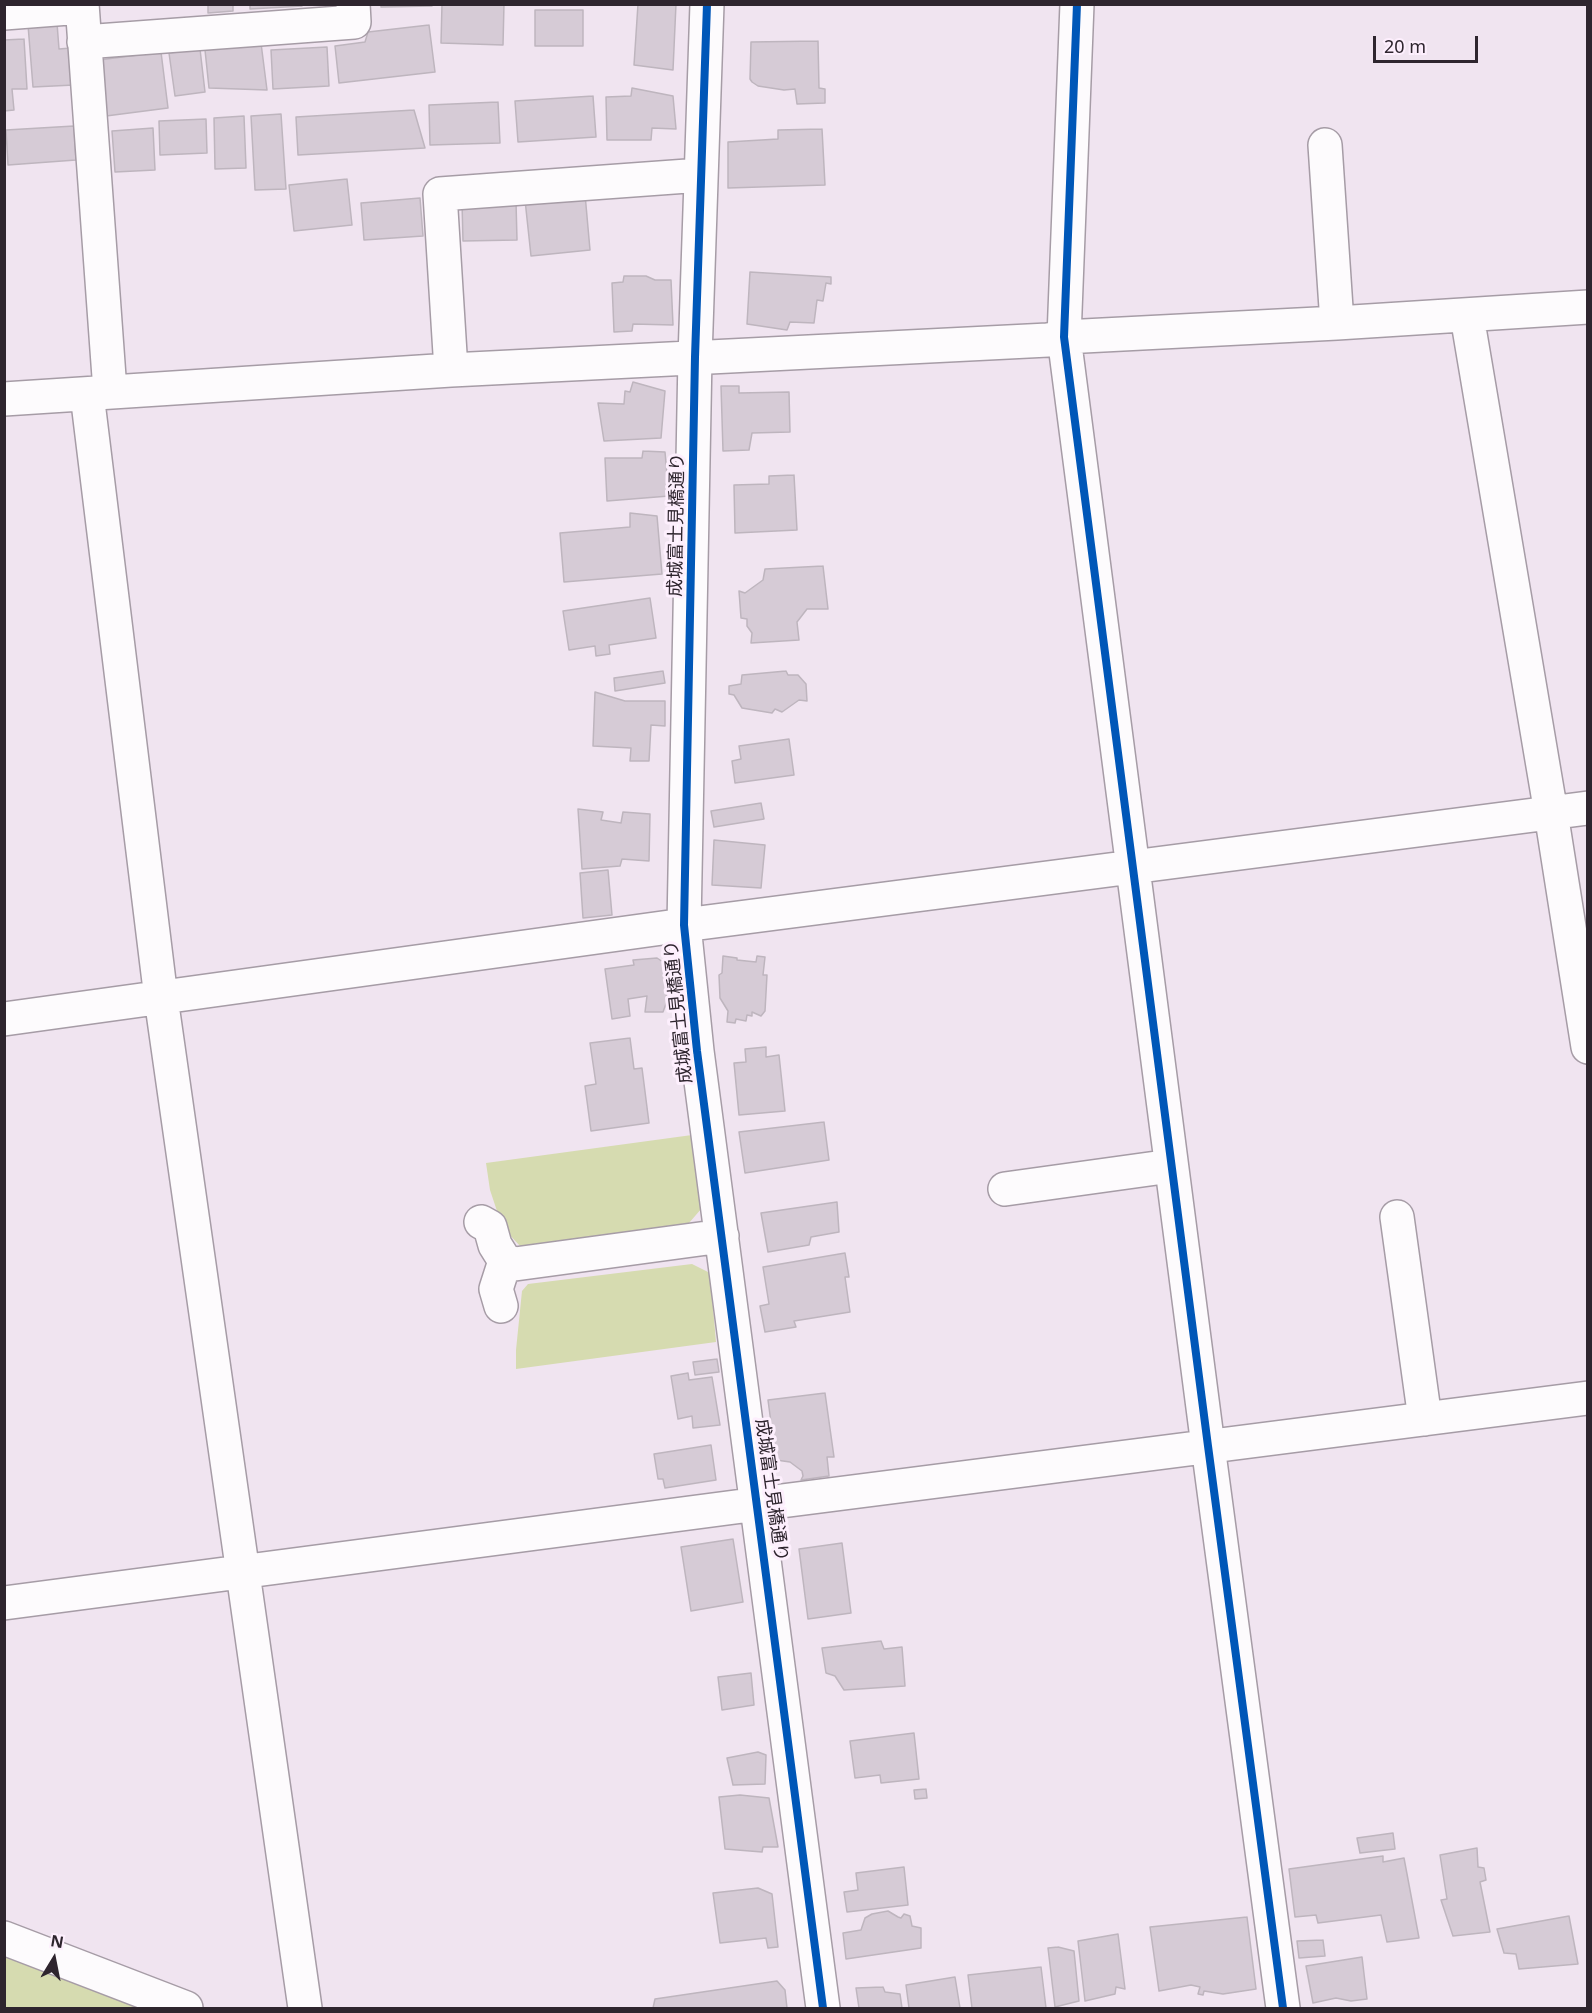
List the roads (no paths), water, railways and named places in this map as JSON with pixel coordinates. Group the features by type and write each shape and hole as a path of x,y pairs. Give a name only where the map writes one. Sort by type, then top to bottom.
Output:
{"street":[{"path":"84,42 354,22 353,4"},
{"name":"成城富士見橋通り","path":"706,4 695,357 684,925 697,1052 824,2008"},
{"path":"1077,4 1064,337 1283,2008"},
{"path":"4,13 82,6 99,393 161,998 305,2008"},
{"path":"1325,145 1337,323"},
{"path":"451,370 440,194 701,175"},
{"path":"4,399 451,370 1048,340 1064,337 1467,316 1587,307"},
{"path":"1467,316 1551,813 1587,1047"},
{"path":"4,1019 684,925 1587,808"},
{"path":"1005,1189 1171,1166"},
{"path":"1397,1217 1425,1419"},
{"path":"481,1222 490,1227 495,1245 505,1261 515,1264 722,1236"},
{"path":"501,1306 496,1289 505,1261"},
{"path":"4,1603 1587,1398"},
{"path":"4,1938 186,2008"}]}
